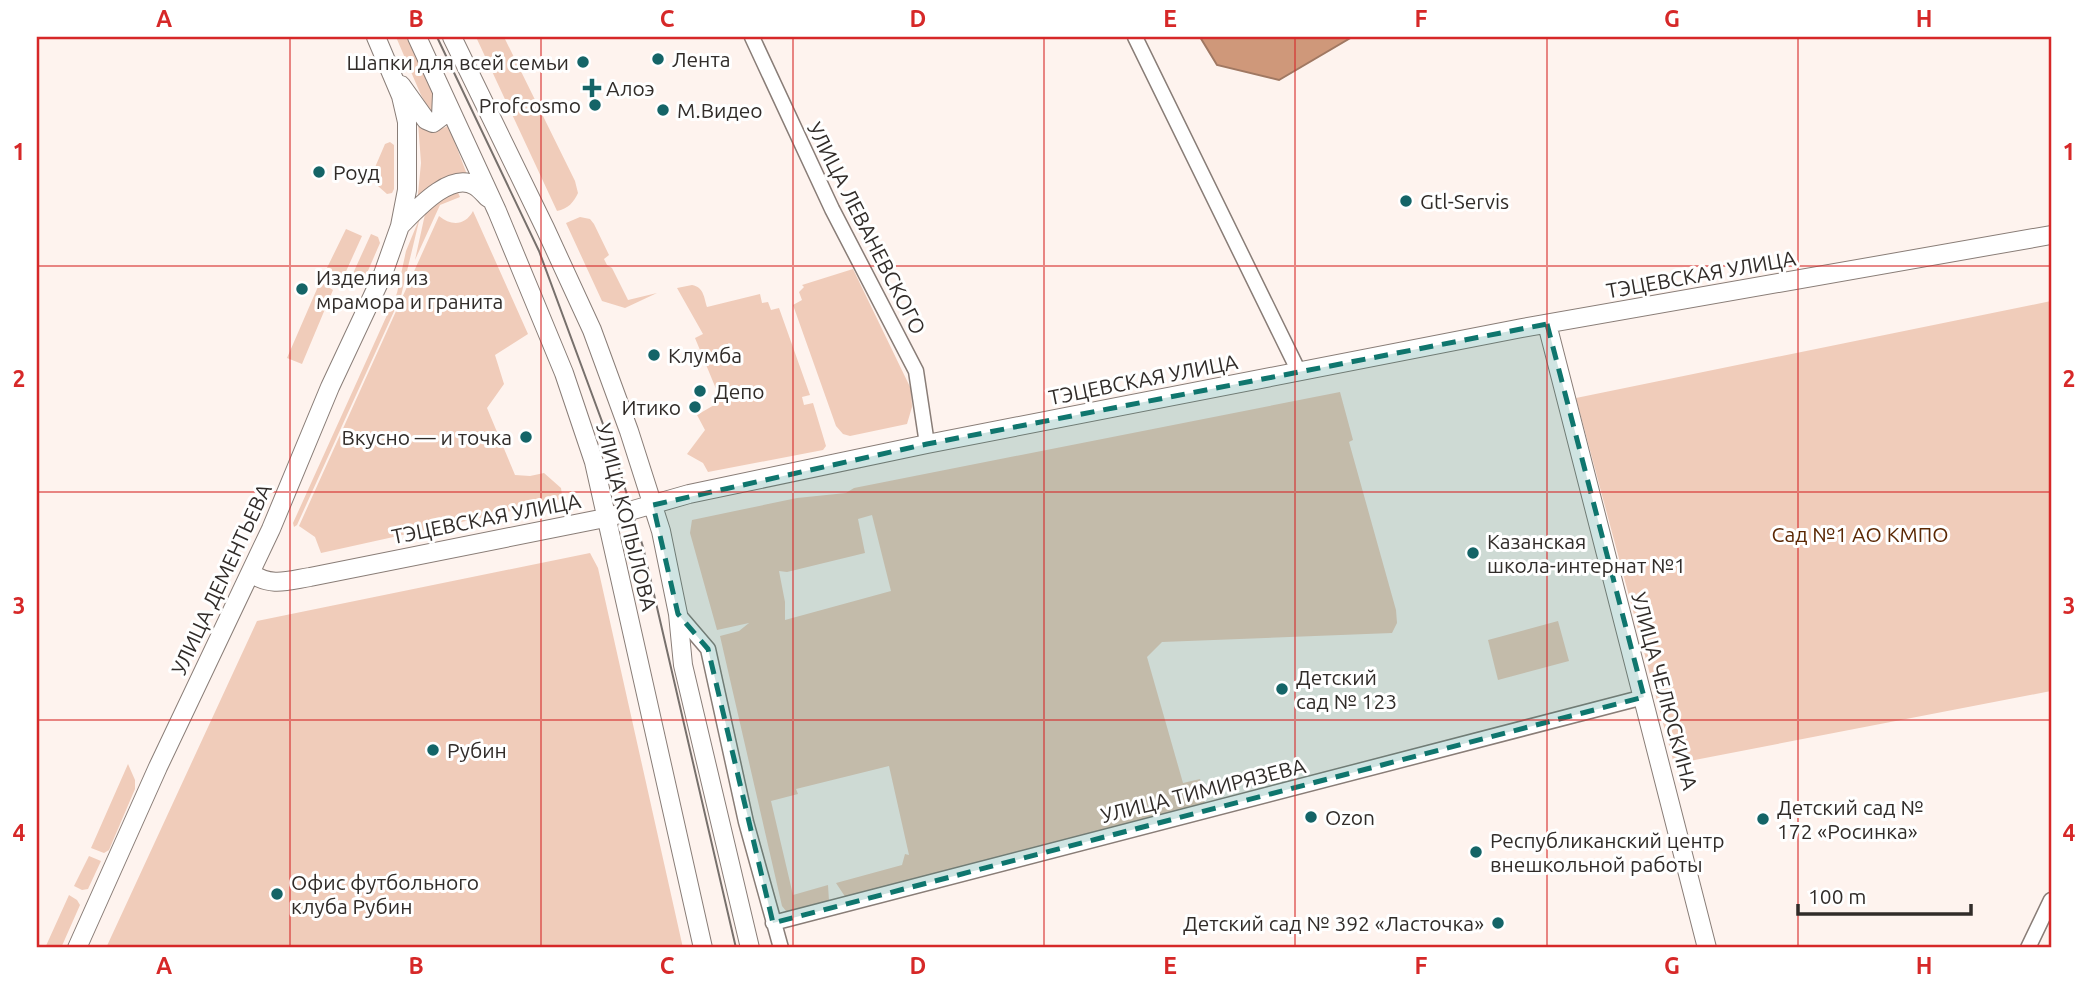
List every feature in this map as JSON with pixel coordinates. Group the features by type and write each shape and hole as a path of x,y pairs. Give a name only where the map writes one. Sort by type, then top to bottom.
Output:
{"main road":[{"path":"376,37 391,71 429,122 438,121 441,117 442,91"},
{"name":"УЛИЦА КОПЫЛОВА","path":"417,37 493,203 567,381 594,461 703,948"},
{"name":"УЛИЦА КОПЫЛОВА","path":"452,37 592,330 653,505 678,614 683,665 750,948"},
{"name":"УЛИЦА ДЕМЕНТЬЕВА","path":"76,948 158,767 271,530 330,387 383,274 400,226 407,190 407,133 401,96 391,71"},
{"path":"400,226 435,193 457,183 475,186 493,203"},
{"name":"ТЭЦЕВСКАЯ УЛИЦА","path":"250,573 263,581 275,583 310,577 605,518 699,492 927,444 1547,324 2051,235"},
{"name":"УЛИЦА ЧЕЛЮСКИНА","path":"1547,324 1707,948"}],"street":[{"name":"УЛИЦА ЛЕВАНЕВСКОГО","path":"752,37 832,209 916,371 927,444"},
{"path":"1135,37 1299,372"},
{"name":"УЛИЦА КОПЫЛОВА","path":"678,614 708,649 746,822 781,948"},
{"name":"УЛИЦА ТИМИРЯЗЕВА","path":"773,923 1644,697"},
{"path":"2028,948 2051,900"}],"highlighted area":[{"path":"1547,324 1644,697 773,923 708,649 678,614 653,505 927,444"}],"green space":[{"path":"396,37 408,37 436,90 433,116 421,95"},
{"path":"476,37 504,37 575,181 578,193 564,209 557,211"},
{"path":"417,109 439,129 448,124 469,180 417,204 421,163"},
{"path":"390,142 394,145 394,189 387,194 370,179 385,144"},
{"path":"456,188 460,197 440,205 415,260 427,205"},
{"path":"473,211 528,334 495,355 504,384 487,408 515,475 544,473 561,488 562,495 557,501 321,553 315,537 299,526 439,216 448,222 458,223 466,220"},
{"path":"420,217 401,296 294,527 293,523 397,293 406,251"},
{"path":"580,217 590,219 594,224 609,255 604,259 612,268 628,300 657,293 625,308 602,301 566,223"},
{"path":"346,229 362,236 343,278 325,272"},
{"path":"371,234 378,237 380,243 364,280 356,283 350,280"},
{"path":"853,269 911,389 912,407 907,424 850,436 843,434 836,426 793,305 802,300 799,292 804,287 802,285"},
{"path":"320,282 333,290 302,364 287,358"},
{"path":"692,285 701,290 707,307 760,294 762,303 768,302 771,310 779,308 810,395 802,397 804,405 813,403 826,446 823,450 708,472 703,463 687,454 705,430 697,415 721,401 695,338 703,334 677,288"},
{"name":"Сад №1 АО КМПО","path":"2051,301 2051,691 1674,764 1576,398"},
{"path":"1340,392 1353,440 1349,442 1396,610 1397,623 1392,633 1162,642 1147,657 1183,783 1200,779 1206,796 1204,804 846,898 836,883 902,865 905,854 909,855 889,766 796,789 798,794 771,801 793,895 828,885 829,901 792,912 786,911 782,906 720,636 739,631 749,623 717,630 690,533 692,520 797,498 846,493 854,488","holes":["872,515 891,591 785,620 785,602 779,571 787,572 865,553 858,519"]},
{"path":"590,553 598,568 683,948 106,948 257,621"},
{"path":"1558,621 1569,661 1498,680 1488,640"},
{"path":"128,764 135,780 135,789 109,850 104,853 91,848"},
{"path":"89,856 101,861 88,889 82,890 74,886"},
{"path":"69,895 80,905 61,948 45,948"}],"shaded area":[{"path":"1200,37 1352,37 1279,80 1217,65"}],"tram line":[{"path":"437,37 539,251 617,462 643,547 736,948"}],"place":[{"name":"Лента","path":"658,59"},
{"name":"Шапки для всей семьи","path":"583,62"},
{"name":"Алоэ","path":"592,88"},
{"name":"Profcosmo","path":"595,105"},
{"name":"М.Видео","path":"663,110"},
{"name":"Роуд","path":"319,172"},
{"name":"Gtl-Servis","path":"1406,201"},
{"name":"Изделия из мрамора и гранита","path":"302,289"},
{"name":"Клумба","path":"654,355"},
{"name":"Депо","path":"700,391"},
{"name":"Итико","path":"695,407"},
{"name":"Вкусно — и точка","path":"526,437"},
{"name":"Казанская школа-интернат №1","path":"1473,553"},
{"name":"Детский сад № 123","path":"1282,689"},
{"name":"Рубин","path":"433,750"},
{"name":"Ozon","path":"1311,817"},
{"name":"Детский сад № 172 «Росинка»","path":"1763,819"},
{"name":"Республиканский центр внешкольной работы","path":"1476,852"},
{"name":"Офис футбольного клуба Рубин","path":"277,894"},
{"name":"Детский сад № 392 «Ласточка»","path":"1498,923"}]}
